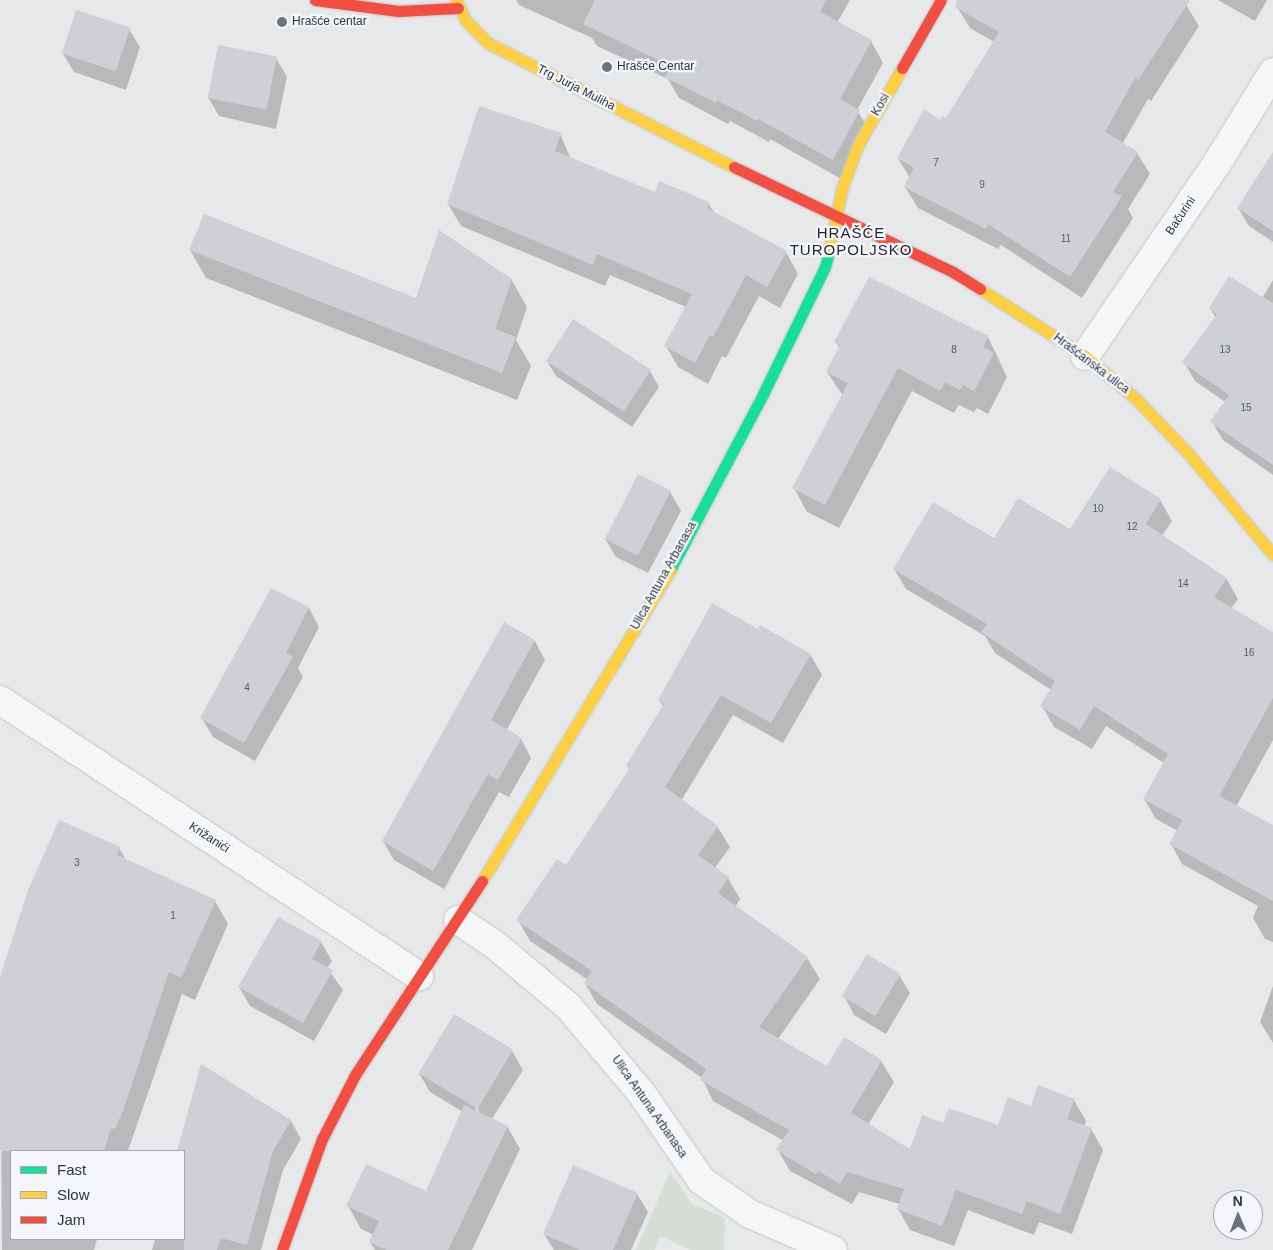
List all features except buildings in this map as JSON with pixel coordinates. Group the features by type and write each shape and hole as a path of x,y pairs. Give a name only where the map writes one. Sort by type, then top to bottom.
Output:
{"main road":[{"name":"Trg Jurja Muliha","path":"315,0 398,11 457,4 476,34 488,43 836,216"},
{"name":"Kosi","path":"836,216 842,188 858,145 941,0"},
{"name":"Hrašćanska ulica","path":"836,216 953,272 1085,356 1136,399 1187,452 1273,555"},
{"name":"Ulica Antuna Arbanasa","path":"282,1250 322,1139 355,1075 458,920 663,583 825,267 836,216"}],"street":[{"name":"Bačurini","path":"1085,356 1216,165 1273,72"},
{"name":"Križanići","path":"0,700 419,976"},
{"name":"Ulica Antuna Arbanasa","path":"458,920 496,945 568,1006 642,1094 701,1180 750,1214 833,1250"}],"shaded area":[{"path":"670,1172 692,1204 725,1218 724,1250 691,1250 660,1236 655,1250 636,1250"}],"traffic: fast":[{"path":"670,570 763,394 825,267 829,251"}],"traffic: slow":[{"path":"456,0 466,21 488,43 734,167"},
{"path":"829,251 842,188 858,145 902,68"},
{"path":"980,289 1085,356 1136,399 1187,452 1273,555"},
{"path":"482,881 670,570"}],"traffic: jam":[{"path":"315,0 398,11 458,8"},
{"path":"902,68 941,0"},
{"path":"734,167 953,272 980,289"},
{"path":"282,1250 322,1139 355,1075 482,881"}],"place":[{"name":"Hrašće centar","path":"282,22"},
{"name":"Hrašće Centar","path":"607,67"}],"district":[{"name":"HRAŠĆE TUROPOLJSKO","path":"851,240"}]}
